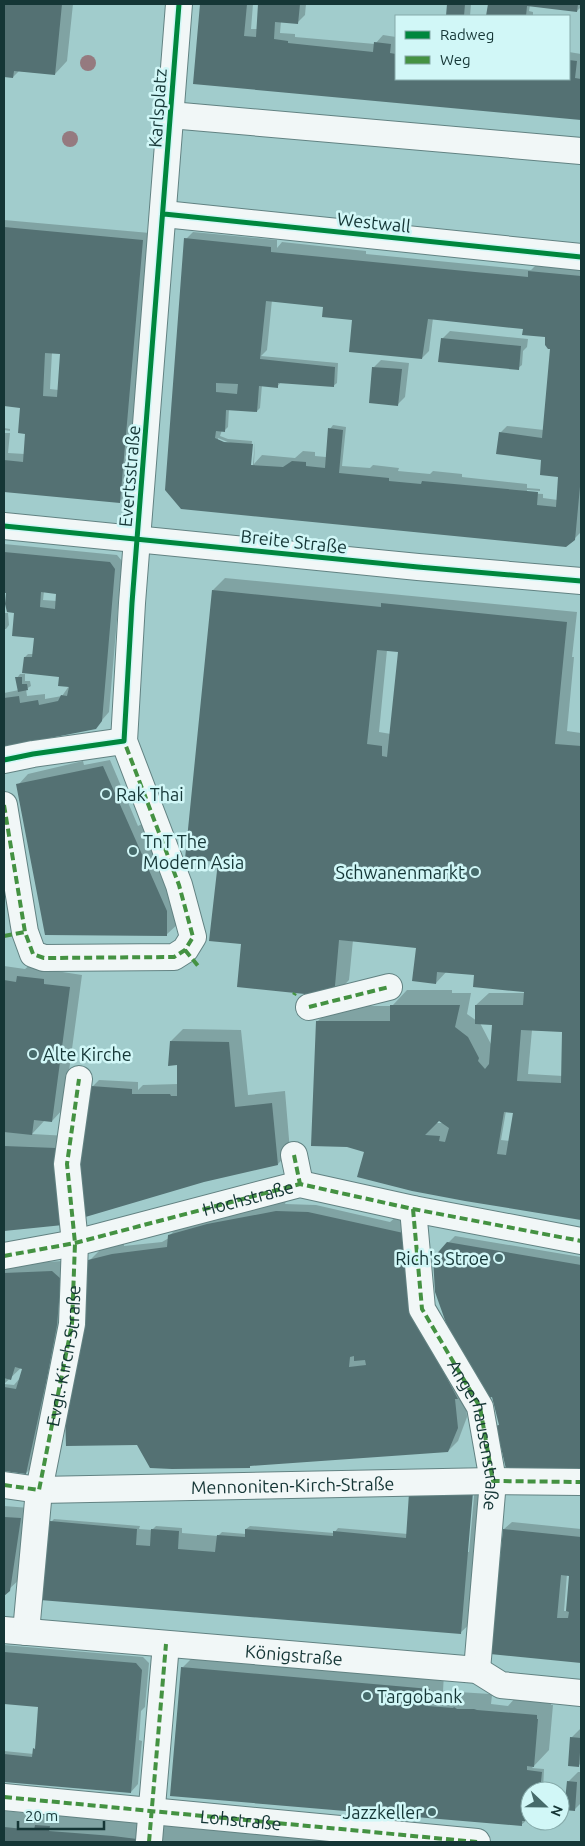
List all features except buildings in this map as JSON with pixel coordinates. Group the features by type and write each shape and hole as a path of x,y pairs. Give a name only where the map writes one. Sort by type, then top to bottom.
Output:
{"street":[{"name":"Karlsplatz","path":"164,214 179,4"},
{"path":"170,115 581,151"},
{"name":"Westwall","path":"164,214 581,257"},
{"name":"Evertsstraße","path":"14,934 32,954 44,958 174,957 192,959 193,936 179,885 124,741 164,214"},
{"name":"Breite Straße","path":"4,526 418,567 581,581"},
{"path":"4,760 124,741"},
{"path":"4,805 14,934"},
{"path":"309,1008 389,987"},
{"name":"Evgl.-Kirch-Straße","path":"15,1631 39,1490 72,1324 75,1243 67,1164 80,1079"},
{"path":"294,1155 300,1184"},
{"name":"Hochstraße","path":"4,1256 75,1243 300,1184 413,1209 581,1241"},
{"name":"Angerhausenstraße","path":"413,1209 422,1309 480,1407 493,1481 477,1670"},
{"name":"Mennoniten-Kirch-Straße","path":"4,1485 39,1490 493,1481 581,1482"},
{"name":"Königstraße","path":"15,1631 477,1670 500,1685 581,1693"},
{"path":"149,1840 166,1644"},
{"name":"Lohstraße","path":"4,1797 477,1842"}],"marked path":[{"path":"4,805 25,932 33,954 44,958 174,957 185,950 193,937 179,885 124,741 120,741"},
{"path":"4,936 25,932"},
{"path":"185,950 199,967"},
{"path":"309,1007 389,987"},
{"path":"4,1485 39,1490 72,1324 75,1243 67,1164 79,1079"},
{"path":"294,1155 300,1184"},
{"path":"4,1256 75,1243 300,1184 413,1209 581,1241"},
{"path":"413,1209 422,1309 480,1407 493,1481 581,1482"},
{"path":"149,1842 166,1644"},
{"path":"4,1797 477,1842"}],"cycle path":[{"path":"4,760 124,741 132,603 179,4"},
{"path":"164,214 581,257"},
{"path":"4,526 418,567 581,581"}],"place":[{"name":"Rak Thai","path":"106,794"},
{"name":"TnT The Modern Asia","path":"133,851"},
{"name":"Schwanenmarkt","path":"475,872"},
{"name":"Alte Kirche","path":"33,1054"},
{"name":"Rich's Stroe","path":"499,1258"},
{"name":"Targobank","path":"367,1696"},
{"name":"Jazzkeller","path":"432,1812"}]}
